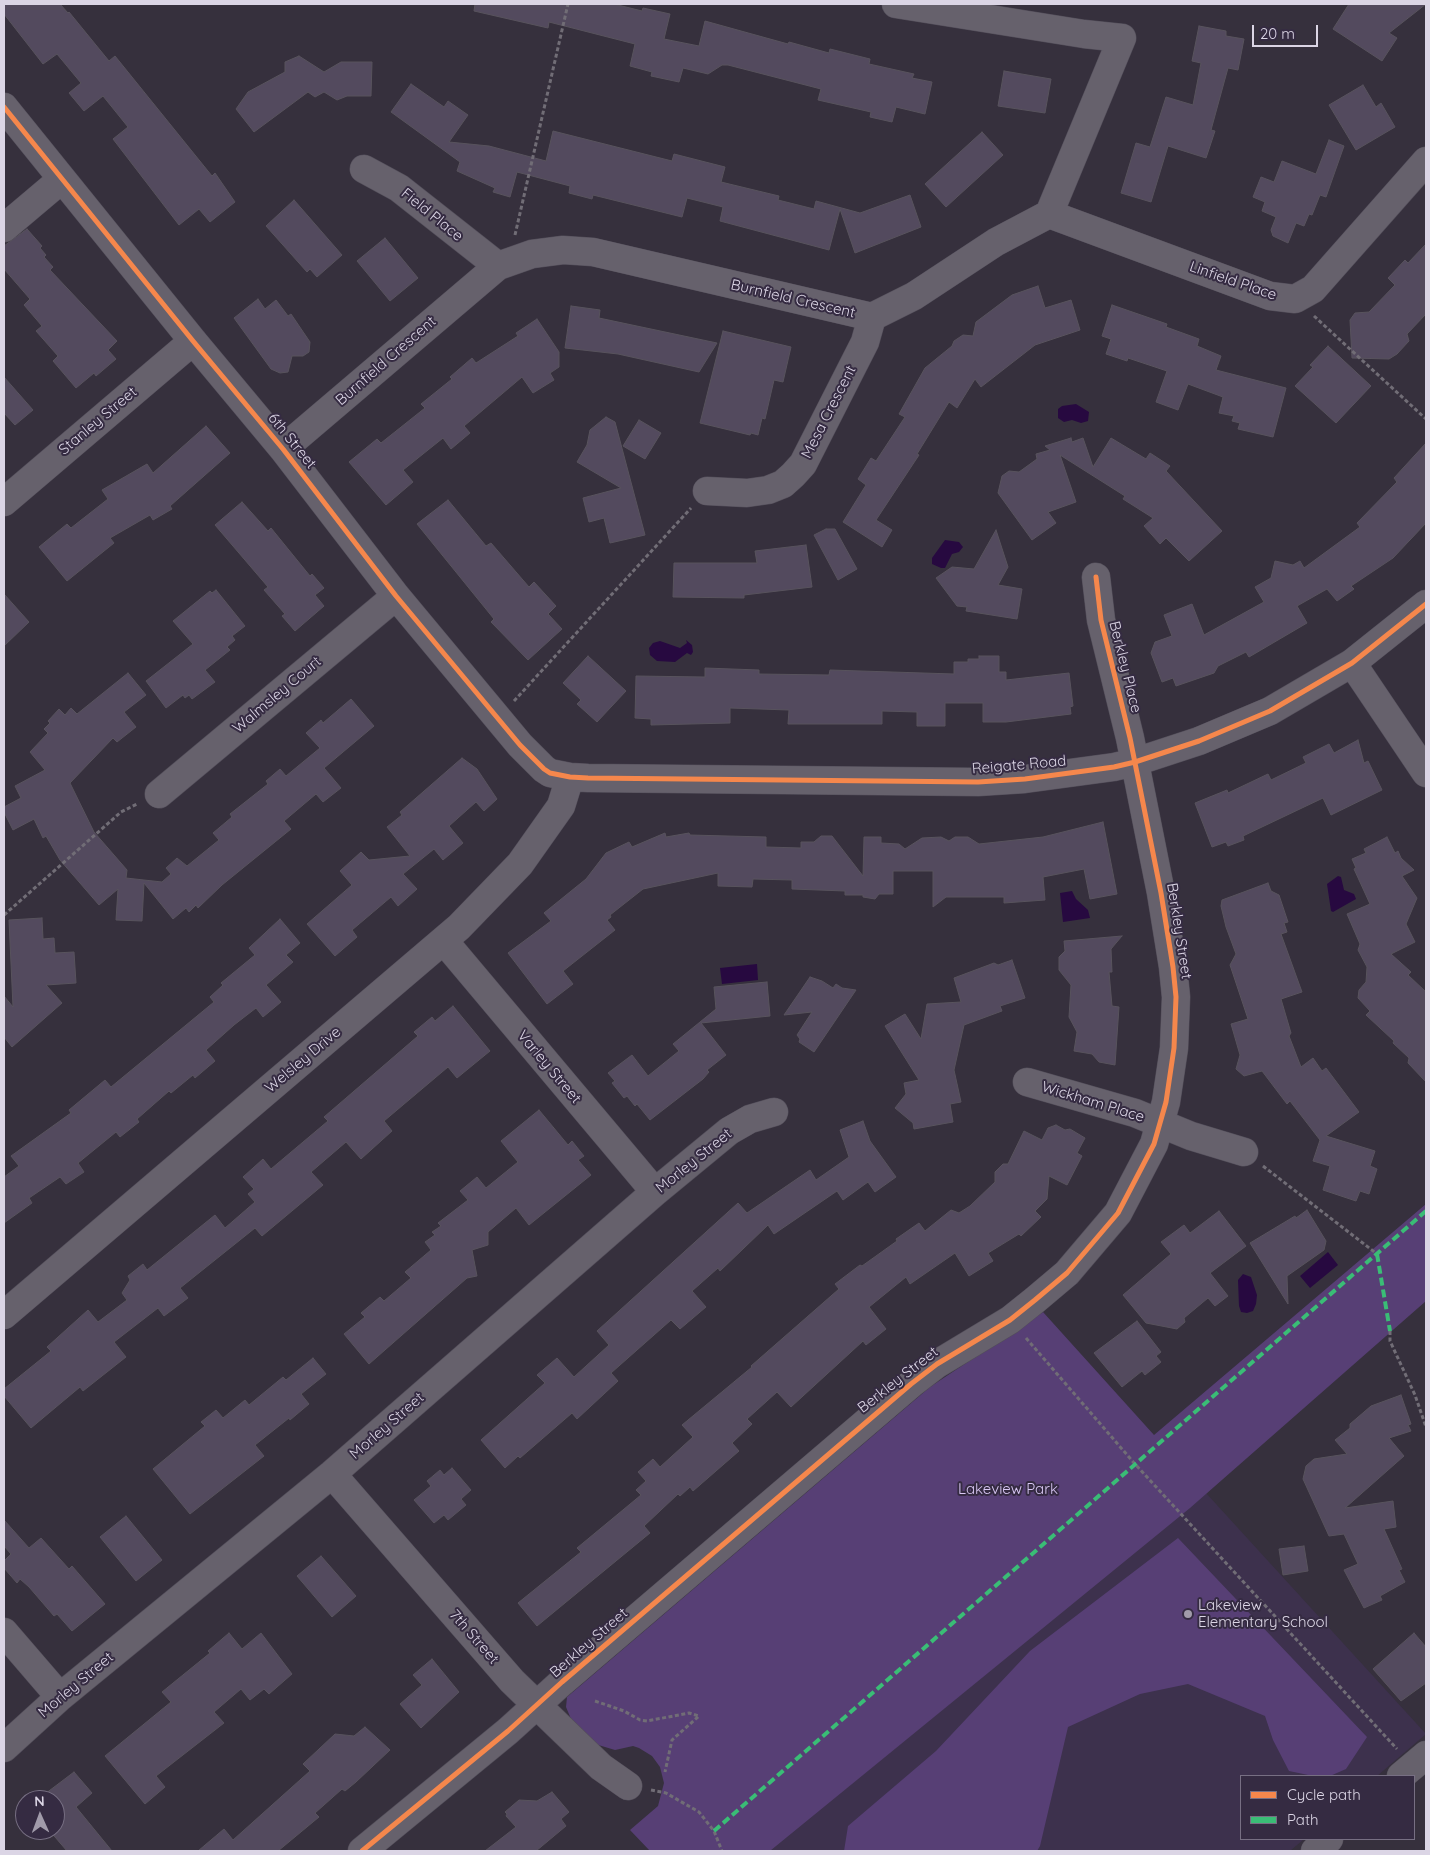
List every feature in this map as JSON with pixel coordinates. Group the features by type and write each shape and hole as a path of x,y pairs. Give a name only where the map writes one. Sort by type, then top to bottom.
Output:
{"street":[{"path":"896,4 1084,34 1122,38 1049,214"},
{"name":"6th Street","path":"4,107 283,449 396,596 498,717 544,769 570,777"},
{"name":"Linfield Place","path":"1049,214 1270,296 1295,299 1313,289 1426,161"},
{"name":"Field Place","path":"364,169 399,188 498,266"},
{"path":"4,228 62,178"},
{"name":"Burnfield Crescent","path":"283,449 498,266 548,251 593,252 872,317 914,296 996,242 1049,214"},
{"name":"Mesa Crescent","path":"707,491 747,492 768,490 784,484 793,475 803,464 860,350 872,317"},
{"name":"Stanley Street","path":"4,502 193,341"},
{"name":"Berkley Place","path":"1096,577 1100,620 1135,762"},
{"name":"Walmsley Court","path":"159,794 396,596"},
{"name":"Reigate Road","path":"570,777 978,782 1064,774 1135,762 1199,741 1270,712 1352,663 1426,604"},
{"path":"1352,663 1426,773"},
{"name":"Berkley Street","path":"362,1851 537,1706 910,1384 944,1359 1010,1320 1067,1272 1118,1213 1154,1144 1160,1123 1171,1077 1176,997 1169,940 1135,762"},
{"name":"Welsley Drive","path":"4,1315 444,941 520,864 561,806 570,777"},
{"name":"Varley Street","path":"444,941 655,1192"},
{"name":"Wickham Place","path":"1027,1082 1136,1113 1191,1136 1244,1152"},
{"name":"Morley Street","path":"4,1748 60,1697 332,1474 655,1192 729,1131 750,1120 774,1112"},
{"name":"7th Street","path":"332,1474 512,1681 601,1767 628,1786"},
{"path":"4,1632 60,1697"},
{"path":"1315,1851 1328,1840"}],"path":[{"path":"498,266 513,241 568,4"},
{"path":"1295,299 1426,418"},
{"path":"498,717 707,491"},
{"path":"4,915 121,812 159,794"},
{"path":"1244,1152 1376,1254"},
{"path":"1010,1320 1135,1464 1412,1767"},
{"path":"1390,1331 1390,1341 1415,1395 1426,1427"},
{"path":"595,1701 624,1711 640,1720 647,1721 689,1713 699,1716 672,1740 665,1772"},
{"path":"628,1786 666,1793 699,1812 714,1832 722,1851"}],"shaded area":[{"path":"1076,404 1089,412 1088,421 1081,423 1072,420 1064,422 1058,418 1058,409 1062,406"},
{"path":"945,540 959,542 963,547 959,552 952,554 945,568 941,568 932,564 932,558"},
{"path":"686,640 692,645 693,652 691,655 687,653 675,662 657,661 650,655 649,648 653,643 660,641 680,648 687,643"},
{"path":"1338,876 1341,877 1344,890 1354,894 1356,899 1333,912 1331,911 1327,884"},
{"path":"1072,891 1076,899 1088,910 1090,918 1063,922 1060,893"},
{"path":"757,964 758,980 722,984 720,968"},
{"path":"1328,1252 1338,1265 1310,1288 1300,1276"},
{"path":"1243,1274 1251,1277 1257,1295 1253,1311 1247,1313 1241,1312 1239,1306 1238,1280"},
{"name":"Lakeview Elementary School","path":"1206,1493 1426,1734 1378,1775 1240,1775 1240,1840 1303,1840 1290,1851 770,1851"}],"green space":[{"name":"Lakeview Park","path":"1426,1204 1426,1301 1190,1508 770,1851 650,1851 630,1830 658,1806 664,1783 660,1767 652,1756 639,1748 633,1746 615,1750 595,1744 571,1719 566,1707 567,1697 930,1387 1043,1312 1154,1435"},
{"path":"1178,1538 1367,1737 1346,1769 1332,1775 1308,1775 1289,1771 1273,1740 1265,1716 1188,1684 1140,1694 1068,1727 1040,1846 1037,1851 844,1851 848,1826 936,1751 1030,1651"}],"building":[{"path":"4,4 60,4 69,12 109,61 115,56 212,176 215,173 235,202 210,222 199,209 179,225 113,139 128,127 103,96 84,111 69,93 81,83 57,54 43,64 4,14"},
{"path":"475,4 614,4 642,11 643,8 670,14 664,39 699,46 705,21 788,44 789,42 829,53 830,49 870,59 869,64 914,74 912,78 932,82 925,114 896,107 892,122 870,117 871,112 818,100 821,89 728,65 722,65 708,74 683,68 679,82 651,76 652,72 630,66 635,44 549,22 548,28 474,11"},
{"path":"1349,4 1426,4 1389,33 1397,38 1382,61 1333,29"},
{"path":"1199,26 1226,31 1226,36 1244,39 1238,70 1228,68 1211,130 1215,131 1206,158 1168,146 1151,202 1121,193 1136,143 1150,147 1166,97 1193,105 1201,63 1192,61"},
{"path":"299,56 324,72 341,62 372,62 371,96 347,96 337,100 324,92 315,97 308,92 254,132 236,109 248,92 285,72 285,62"},
{"path":"1004,71 1051,79 1045,113 998,106"},
{"path":"411,84 444,107 448,101 468,115 449,142 489,146 546,161 553,131 672,161 674,154 725,167 721,182 779,196 778,200 814,209 816,201 860,213 910,195 921,227 855,253 840,209 829,250 720,221 723,207 687,198 682,217 593,195 592,199 569,193 570,186 517,172 510,197 493,192 495,188 457,171 460,162 391,112"},
{"path":"1363,85 1376,107 1381,103 1395,127 1356,150 1329,105"},
{"path":"982,132 1003,155 946,207 925,184"},
{"path":"1329,140 1344,146 1326,197 1320,195 1312,215 1309,214 1304,226 1296,223 1288,243 1273,236 1271,230 1276,217 1262,211 1265,202 1253,197 1261,177 1274,182 1282,161 1316,174"},
{"path":"294,200 342,255 317,277 310,269 307,272 266,226"},
{"path":"27,229 42,246 40,248 46,255 44,257 53,267 50,270 117,341 108,350 116,359 96,376 94,373 76,388 53,361 58,356 36,331 42,326 24,305 30,299 4,269 4,246"},
{"path":"385,238 418,278 390,301 357,261"},
{"path":"1426,244 1426,314 1407,334 1409,341 1397,354 1389,359 1352,358 1350,320 1355,313 1369,312 1395,285 1388,278 1405,260 1408,263"},
{"path":"1038,286 1045,308 1071,300 1080,330 1035,345 981,387 975,379 957,408 949,402 917,454 919,455 876,520 892,530 882,547 843,522 866,485 858,479 871,458 876,461 905,417 899,414 925,368 963,335 973,336 976,322 1012,295"},
{"path":"258,299 265,309 276,300 288,316 291,314 310,342 309,352 303,356 292,356 288,372 280,373 271,369 234,318"},
{"path":"1112,305 1167,324 1166,327 1199,339 1197,346 1221,356 1216,370 1286,388 1273,437 1238,429 1240,423 1232,421 1234,416 1219,413 1223,397 1188,384 1178,410 1156,402 1167,371 1128,358 1127,361 1106,354 1111,339 1102,336"},
{"path":"571,306 600,310 599,318 717,343 699,372 618,354 565,348"},
{"path":"537,319 559,352 559,367 550,373 554,380 533,393 522,377 464,426 470,433 451,449 443,438 403,470 413,482 386,505 349,462 377,439 381,443 425,408 421,404 452,379 450,377 472,358 476,363 518,336 516,333"},
{"path":"723,331 791,347 783,382 774,380 765,419 762,418 758,435 751,433 750,435 700,423"},
{"path":"1328,346 1371,386 1336,423 1295,386 1313,367 1310,365"},
{"path":"4,377 33,410 15,425 4,413"},
{"path":"606,417 615,422 645,535 610,543 604,518 589,522 583,498 621,488 577,462 587,445 590,430"},
{"path":"639,420 661,433 645,459 623,446"},
{"path":"206,426 230,453 170,506 172,509 153,520 150,515 110,538 114,543 67,581 39,547 67,524 71,528 108,499 102,490 147,464 153,473"},
{"path":"1071,438 1072,442 1083,438 1093,467 1111,438 1146,459 1150,453 1170,466 1166,471 1222,531 1189,561 1166,538 1160,544 1144,526 1153,518 1123,499 1125,496 1060,455 1076,502 1048,512 1056,523 1032,540 998,493 1002,476 1009,471 1019,472 1037,459 1036,454 1050,450 1045,446"},
{"path":"1426,443 1426,523 1393,558 1351,586 1354,589 1337,601 1327,589 1297,606 1307,623 1249,657 1246,652 1218,666 1214,673 1176,686 1173,678 1162,682 1151,653 1155,642 1172,636 1164,615 1192,604 1204,635 1264,602 1255,587 1271,578 1275,561 1293,565 1300,561 1304,568 1360,527 1357,523 1397,482 1394,478"},
{"path":"448,500 486,546 491,543 529,587 534,582 556,606 548,614 562,629 528,660 491,622 494,619 417,524"},
{"path":"242,502 268,531 271,528 310,576 312,574 324,588 315,595 324,606 295,631 282,616 285,614 264,590 268,587 215,525"},
{"path":"826,529 835,529 857,569 838,580 814,535"},
{"path":"996,530 1008,567 998,585 1022,589 1017,619 966,611 967,607 957,606 936,578 952,567 974,569"},
{"path":"806,545 812,587 744,595 744,598 673,597 674,563 757,563 755,551"},
{"path":"216,590 245,626 232,636 235,640 227,647 230,650 205,670 215,682 192,699 189,695 185,698 183,695 166,708 146,681 193,644 173,621 210,591 212,593"},
{"path":"4,594 29,622 4,646"},
{"path":"588,656 626,691 597,722 577,704 581,700 563,683"},
{"path":"979,656 999,656 999,672 1006,672 1006,680 1069,673 1073,706 1070,707 1071,714 1006,722 983,722 983,703 945,703 945,726 917,726 917,712 882,711 882,724 788,724 789,710 730,708 730,723 651,725 651,719 635,718 636,676 705,677 705,668 759,670 759,674 829,675 830,670 954,674 954,662 968,662 968,659 979,659"},
{"path":"128,673 146,695 124,712 136,727 117,742 113,738 70,783 94,832 127,870 126,878 162,882 171,874 166,868 177,858 187,866 219,840 213,833 232,817 230,814 268,784 266,781 280,769 286,776 320,748 306,733 321,720 323,723 351,699 374,726 324,768 341,788 323,802 316,794 284,821 291,829 222,885 198,908 196,905 189,912 186,908 173,919 144,883 142,921 116,920 118,889 99,905 60,860 46,836 43,838 34,819 13,830 4,812 4,807 21,798 15,786 45,770 30,752 48,733 44,729 50,723 48,721 59,709 65,715 71,708 77,714"},
{"path":"1358,740 1364,763 1368,761 1382,790 1331,815 1323,798 1243,836 1244,840 1228,846 1226,842 1212,847 1195,803 1227,790 1228,793 1268,774 1271,780 1306,763 1303,757 1329,744 1334,753"},
{"path":"462,758 477,769 497,799 484,811 476,802 449,826 463,843 443,860 434,849 403,874 417,889 398,906 391,897 352,930 357,937 335,956 307,924 352,885 340,871 361,852 369,860 410,856 387,827 402,815 400,812"},
{"path":"1103,822 1117,894 1090,899 1084,869 1043,877 1045,900 1004,903 1004,897 946,897 933,907 933,871 893,871 893,894 879,894 875,899 863,897 863,895 845,895 845,891 792,889 792,880 753,879 752,887 718,886 718,873 643,889 610,915 611,917 607,920 615,930 563,971 573,984 547,1004 508,953 551,921 544,913 586,879 606,853 629,842 632,847 665,833 666,837 689,833 690,835 766,837 766,847 801,848 801,842 814,842 821,836 832,836 863,876 864,837 881,837 881,843 899,844 905,849 922,838 941,837 949,841 955,837 968,837 979,844 1043,837"},
{"path":"1387,837 1395,853 1398,851 1401,858 1414,870 1402,876 1417,898 1406,924 1415,942 1391,954 1411,972 1408,975 1426,992 1426,1082 1408,1063 1409,1058 1393,1043 1394,1041 1366,1015 1370,1011 1358,998 1359,990 1366,982 1367,967 1358,950 1360,944 1347,914 1370,904 1354,869 1356,868 1352,859 1366,853 1364,849"},
{"path":"1268,883 1271,891 1279,895 1288,922 1284,923 1287,932 1281,934 1302,992 1281,999 1291,1033 1289,1036 1301,1067 1313,1058 1322,1071 1326,1068 1359,1112 1326,1136 1375,1151 1370,1166 1377,1169 1369,1194 1360,1191 1356,1201 1323,1190 1330,1166 1313,1161 1320,1140 1290,1101 1287,1104 1262,1071 1244,1076 1236,1069 1240,1055 1231,1024 1248,1019 1230,965 1236,954 1226,927 1221,906 1222,900"},
{"path":"42,918 43,939 54,938 55,953 74,952 76,983 46,985 62,1003 12,1047 4,1037 4,996 13,1007 9,920"},
{"path":"280,919 300,943 286,955 293,962 266,985 281,1002 263,1017 256,1008 234,1025 206,1050 215,1061 195,1078 193,1075 171,1093 169,1091 137,1119 139,1122 120,1137 116,1132 78,1163 84,1172 66,1184 60,1177 29,1198 32,1203 4,1223 4,1177 19,1166 11,1156 71,1113 69,1110 105,1080 111,1087 214,1002 210,997 223,985 221,983 255,955 249,948"},
{"path":"1122,936 1111,949 1112,972 1109,972 1112,1006 1119,1007 1115,1065 1099,1062 1092,1054 1074,1051 1077,1032 1069,1017 1071,985 1059,970 1059,957 1065,951 1064,941"},
{"path":"1012,960 1025,998 1000,1006 1002,1011 964,1025 954,1070 961,1102 950,1104 953,1122 914,1129 913,1123 895,1108 906,1094 904,1083 919,1080 885,1026 905,1014 921,1039 927,1004 961,1002 954,978 994,963 998,965"},
{"path":"810,977 822,981 833,988 836,984 842,988 856,990 814,1052 799,1042 800,1039 797,1035 812,1012 784,1015"},
{"path":"767,982 770,1016 701,1023 726,1055 707,1070 709,1072 703,1079 650,1120 637,1104 635,1106 627,1096 624,1098 612,1083 615,1081 608,1073 632,1055 648,1076 679,1051 673,1044 716,1009 714,987"},
{"path":"453,1006 490,1051 457,1078 448,1067 384,1121 392,1131 361,1159 346,1142 311,1172 323,1185 262,1236 255,1228 180,1288 188,1298 164,1316 158,1308 114,1342 126,1357 83,1391 80,1387 31,1428 4,1396 4,1389 51,1351 47,1347 88,1310 98,1322 127,1300 122,1293 130,1280 128,1276 143,1264 147,1270 215,1215 225,1228 255,1202 248,1194 254,1189 243,1177 263,1159 271,1169 328,1121 324,1117 418,1036 414,1032 432,1017 435,1021"},
{"path":"539,1110 568,1145 572,1141 584,1156 578,1160 591,1175 529,1225 516,1208 488,1232 488,1245 472,1250 477,1276 467,1278 369,1364 344,1334 365,1317 361,1313 380,1297 384,1301 411,1278 405,1272 431,1250 425,1242 435,1235 432,1232 441,1226 438,1223 468,1200 460,1191 477,1177 486,1188 518,1162 501,1141"},
{"path":"863,1121 870,1141 896,1177 875,1192 868,1182 843,1200 837,1191 774,1234 768,1225 720,1271 718,1268 692,1291 706,1307 680,1329 671,1320 611,1373 618,1381 577,1419 572,1413 520,1458 518,1456 505,1468 481,1440 545,1383 537,1375 557,1358 574,1377 609,1345 597,1331 738,1203 747,1213 810,1170 816,1180 849,1157 840,1130"},
{"path":"1056,1125 1065,1130 1070,1129 1085,1138 1077,1153 1082,1156 1067,1185 1049,1176 1047,1199 1035,1211 1041,1217 1021,1236 1019,1234 988,1253 993,1261 969,1276 955,1253 910,1284 906,1277 869,1307 886,1329 866,1345 863,1341 791,1407 777,1392 747,1419 752,1424 732,1443 739,1451 693,1491 690,1487 680,1496 678,1494 644,1526 650,1533 537,1626 518,1603 581,1552 577,1548 641,1495 636,1490 646,1481 638,1472 653,1459 660,1467 693,1437 682,1425 752,1367 839,1289 835,1284 897,1241 896,1239 919,1223 925,1231 951,1210 959,1213 970,1206 995,1182 995,1172 1003,1164 1008,1164 1024,1131 1042,1140 1048,1128"},
{"path":"1307,1210 1326,1241 1324,1250 1287,1276 1288,1304 1250,1243"},
{"path":"1219,1211 1246,1246 1210,1273 1228,1296 1215,1306 1208,1298 1184,1318 1185,1322 1177,1329 1146,1323 1123,1295 1171,1254 1161,1242 1184,1225 1190,1233"},
{"path":"1137,1321 1161,1352 1156,1356 1161,1362 1145,1375 1142,1371 1122,1387 1094,1353"},
{"path":"313,1358 326,1374 301,1394 309,1404 255,1445 264,1456 190,1514 153,1469 205,1426 201,1422 216,1410 223,1418 245,1400 249,1405 283,1377 286,1380"},
{"path":"1401,1395 1411,1424 1408,1425 1411,1431 1389,1438 1404,1456 1345,1508 1393,1501 1396,1527 1384,1529 1402,1569 1399,1570 1405,1582 1380,1596 1382,1600 1364,1608 1344,1570 1358,1564 1344,1534 1329,1536 1303,1479 1306,1466 1314,1459 1347,1454 1335,1440 1350,1428 1350,1424 1371,1406"},
{"path":"452,1468 471,1490 461,1499 466,1505 448,1520 444,1515 434,1523 414,1500 431,1486 427,1481 440,1470 444,1475"},
{"path":"126,1516 162,1560 136,1581 100,1537"},
{"path":"4,1520 29,1548 41,1538 69,1569 72,1566 105,1604 72,1631 57,1614 54,1616 29,1587 20,1579 17,1583 4,1568 4,1561 11,1554 4,1546"},
{"path":"1304,1546 1308,1571 1283,1575 1279,1549"},
{"path":"321,1556 356,1596 332,1617 297,1576"},
{"path":"229,1633 242,1649 261,1633 292,1674 269,1694 264,1689 250,1700 241,1689 214,1712 224,1723 156,1776 165,1787 145,1804 105,1756 171,1702 162,1692 210,1653 208,1651"},
{"path":"1414,1633 1426,1647 1426,1683 1401,1701 1373,1669"},
{"path":"432,1659 459,1692 421,1728 400,1704 422,1685 413,1675"},
{"path":"365,1727 390,1750 356,1782 345,1791 342,1789 315,1813 319,1817 278,1851 198,1851 224,1829 233,1840 310,1771 303,1764 335,1734 354,1736"},
{"path":"74,1772 92,1793 76,1807 112,1851 67,1851 58,1840 65,1840 65,1790 50,1790"},
{"path":"552,1792 569,1812 561,1819 566,1826 536,1851 485,1851 516,1827 506,1816 505,1812 519,1800 537,1801"}],"marked path":[{"path":"714,1831 1426,1211"},
{"path":"1377,1254 1390,1331"}],"cycle path":[{"path":"4,107 283,449 396,596 520,745 550,773 588,778 978,782 1025,779 1114,767 1199,741 1270,711 1352,663 1426,604"},
{"path":"362,1851 508,1731 562,1682 911,1384 937,1364 1010,1320 1067,1273 1118,1213 1154,1144 1166,1102 1174,1048 1176,997 1161,893 1130,738 1101,620 1096,577"}],"place":[{"name":"Lakeview Elementary School","path":"1188,1614"}]}
